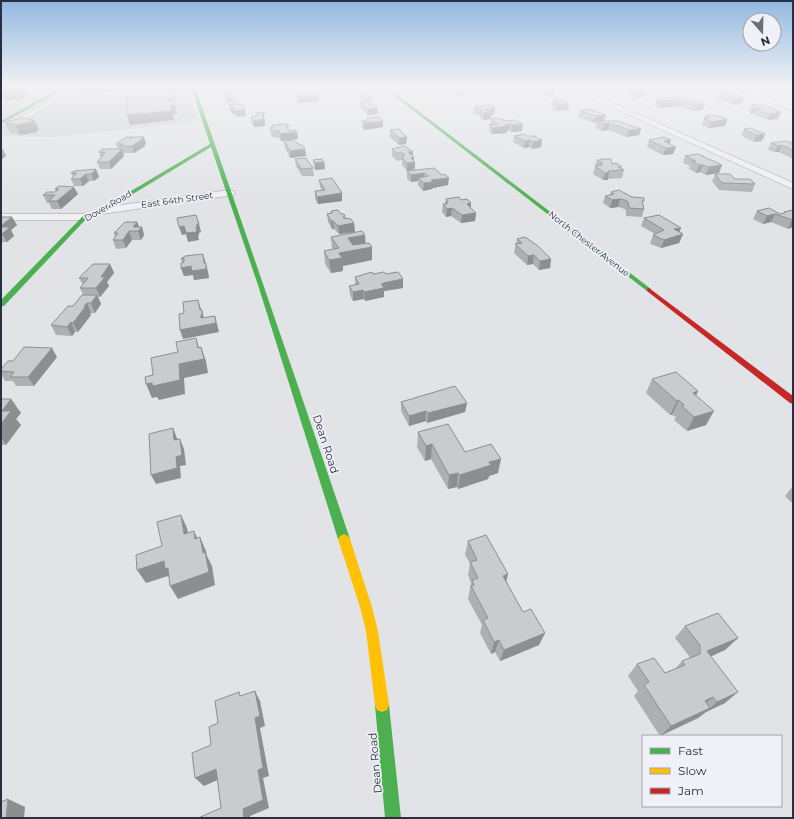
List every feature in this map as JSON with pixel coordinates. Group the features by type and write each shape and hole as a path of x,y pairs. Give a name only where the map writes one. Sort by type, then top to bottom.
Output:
{"street":[{"name":"Dean Road","path":"206,125 366,607 372,631 379,676 392,818"},
{"name":"North Chester Avenue","path":"435,125 793,401"},
{"path":"657,125 793,186"},
{"name":"Dover Road","path":"1,304 85,218 101,211 213,144"},
{"name":"East 64th Street","path":"101,211 230,193"},
{"path":"1,217 85,218"}],"shaded area":[{"path":"1,125 164,125 54,137 1,136"}],"building":[{"path":"272,125 288,125 287,126 289,131 295,130 297,132 280,134 279,131 271,130 270,128 273,127"},
{"path":"489,125 507,126 493,128"},
{"path":"616,125 630,125 641,129 629,130"},
{"path":"750,128 765,134 757,135 744,129"},
{"path":"399,129 407,137 399,138 390,130"},
{"path":"524,134 527,136 534,136 542,140 533,142 530,140 525,141 514,136"},
{"path":"126,137 132,137 129,139 133,137 144,137 132,146 121,146 123,144 116,144"},
{"path":"664,137 671,140 664,141 676,147 666,148 649,140"},
{"path":"293,140 302,145 305,149 290,151 284,141"},
{"path":"786,141 793,143 791,144 793,144 793,150 782,145 778,146 771,143"},
{"path":"405,146 413,152 408,152 414,157 411,158 415,162 407,163 402,158 404,158 402,156 405,155 403,153 397,153 392,149"},
{"path":"102,149 122,149 109,162 97,162 105,153 99,152"},
{"path":"698,154 722,165 709,167 699,165 691,161 696,161 685,156"},
{"path":"306,158 313,168 301,169 295,159"},
{"path":"322,159 324,162 315,163 313,160"},
{"path":"611,159 612,164 616,163 622,167 618,167 624,170 608,171 609,172 605,173 595,166 602,165 602,162 598,162 597,160"},
{"path":"434,168 442,175 445,174 449,178 431,180 433,182 424,183 418,178 428,176 424,173 411,175 407,171"},
{"path":"96,169 91,174 86,174 80,179 71,179 77,173 71,173 74,171"},
{"path":"715,174 730,174 735,179 750,179 755,184 722,183"},
{"path":"332,178 342,193 317,197 315,191 325,190 319,180"},
{"path":"59,186 74,187 57,201 49,201 55,195 43,195 47,192 55,192 59,189 55,189"},
{"path":"619,190 632,197 644,198 644,201 642,201 644,209 629,208 628,202 625,200 612,200 605,196 614,194 611,192"},
{"path":"459,197 461,200 467,199 471,203 467,204 476,213 462,215 452,208 447,209 443,204 447,204 446,202 448,202 446,199"},
{"path":"769,208 780,214 793,210 793,220 775,214 767,216 757,211"},
{"path":"338,210 341,214 344,214 344,218 351,219 354,223 338,226 331,221 327,214 332,213 331,211"},
{"path":"196,215 199,224 197,224 196,227 197,232 186,233 184,226 179,227 177,218"},
{"path":"659,215 681,228 674,229 683,234 664,240 653,235 664,230 644,218"},
{"path":"1,217 12,217 1,226"},
{"path":"125,222 137,222 133,227 142,227 138,231 129,231 123,240 113,240 118,233 114,233"},
{"path":"1,227 10,227 1,234"},
{"path":"362,231 365,235 348,238 353,245 369,243 372,247 339,253 342,258 329,260 324,251 339,248 331,237"},
{"path":"525,237 538,246 551,259 540,261 534,255 528,256 515,244 522,243 517,239"},
{"path":"203,254 206,269 192,271 191,266 181,268 181,263 184,262 184,258 181,259 185,256"},
{"path":"93,264 110,264 101,277 105,277 96,288 80,288 88,278 79,278"},
{"path":"372,272 373,274 384,272 386,274 398,272 403,279 381,284 384,288 364,292 363,290 353,292 349,286 359,284 355,277"},
{"path":"82,295 97,295 91,303 87,303 84,306 86,306 73,323 71,322 67,327 51,325 68,306 73,306"},
{"path":"198,300 200,310 202,310 201,318 215,316 216,323 180,330 179,314 184,313 183,302"},
{"path":"196,338 198,348 201,347 204,359 179,364 180,380 153,386 152,383 146,384 145,377 153,375 151,358 178,352 176,342"},
{"path":"24,347 52,348 28,377 10,377 14,372 1,371 8,361 13,361"},
{"path":"676,372 698,391 693,393 714,411 694,417 682,406 684,405 679,400 677,401 652,379"},
{"path":"455,386 467,403 428,413 426,411 409,416 401,402"},
{"path":"1,399 11,399 2,411 11,411 1,424"},
{"path":"448,424 465,452 491,444 501,459 489,462 491,465 460,475 458,473 449,475 432,444 426,446 418,432"},
{"path":"173,428 174,440 180,439 182,455 176,457 177,468 151,475 149,434"},
{"path":"181,515 184,534 194,531 195,539 200,537 209,572 170,586 168,568 165,569 164,561 137,570 136,555 162,546 157,522"},
{"path":"486,535 508,574 503,576 523,612 531,609 545,633 504,650 499,640 494,642 483,620 488,618 471,586 474,585 472,580 478,578 470,562 477,560 468,541"},
{"path":"718,613 738,638 707,651 738,692 717,702 713,697 705,701 710,708 671,726 644,685 649,682 637,664 654,658 665,673 685,665 682,661 700,654 700,645 685,626"},
{"path":"255,691 260,716 255,718 263,768 258,770 263,800 243,809 244,818 198,818 221,808 216,769 195,778 192,753 211,745 209,727 218,723 215,701 239,692 240,696"},
{"path":"8,799 6,818 1,818 1,802"}],"traffic: fast":[{"path":"206,125 261,285 344,539"},
{"path":"435,125 649,290"},
{"path":"1,304 85,217 101,211 213,144"},
{"path":"382,705 393,818"}],"traffic: slow":[{"path":"344,539 366,607 372,631 382,705"}],"traffic: jam":[{"path":"649,290 793,401"}]}
